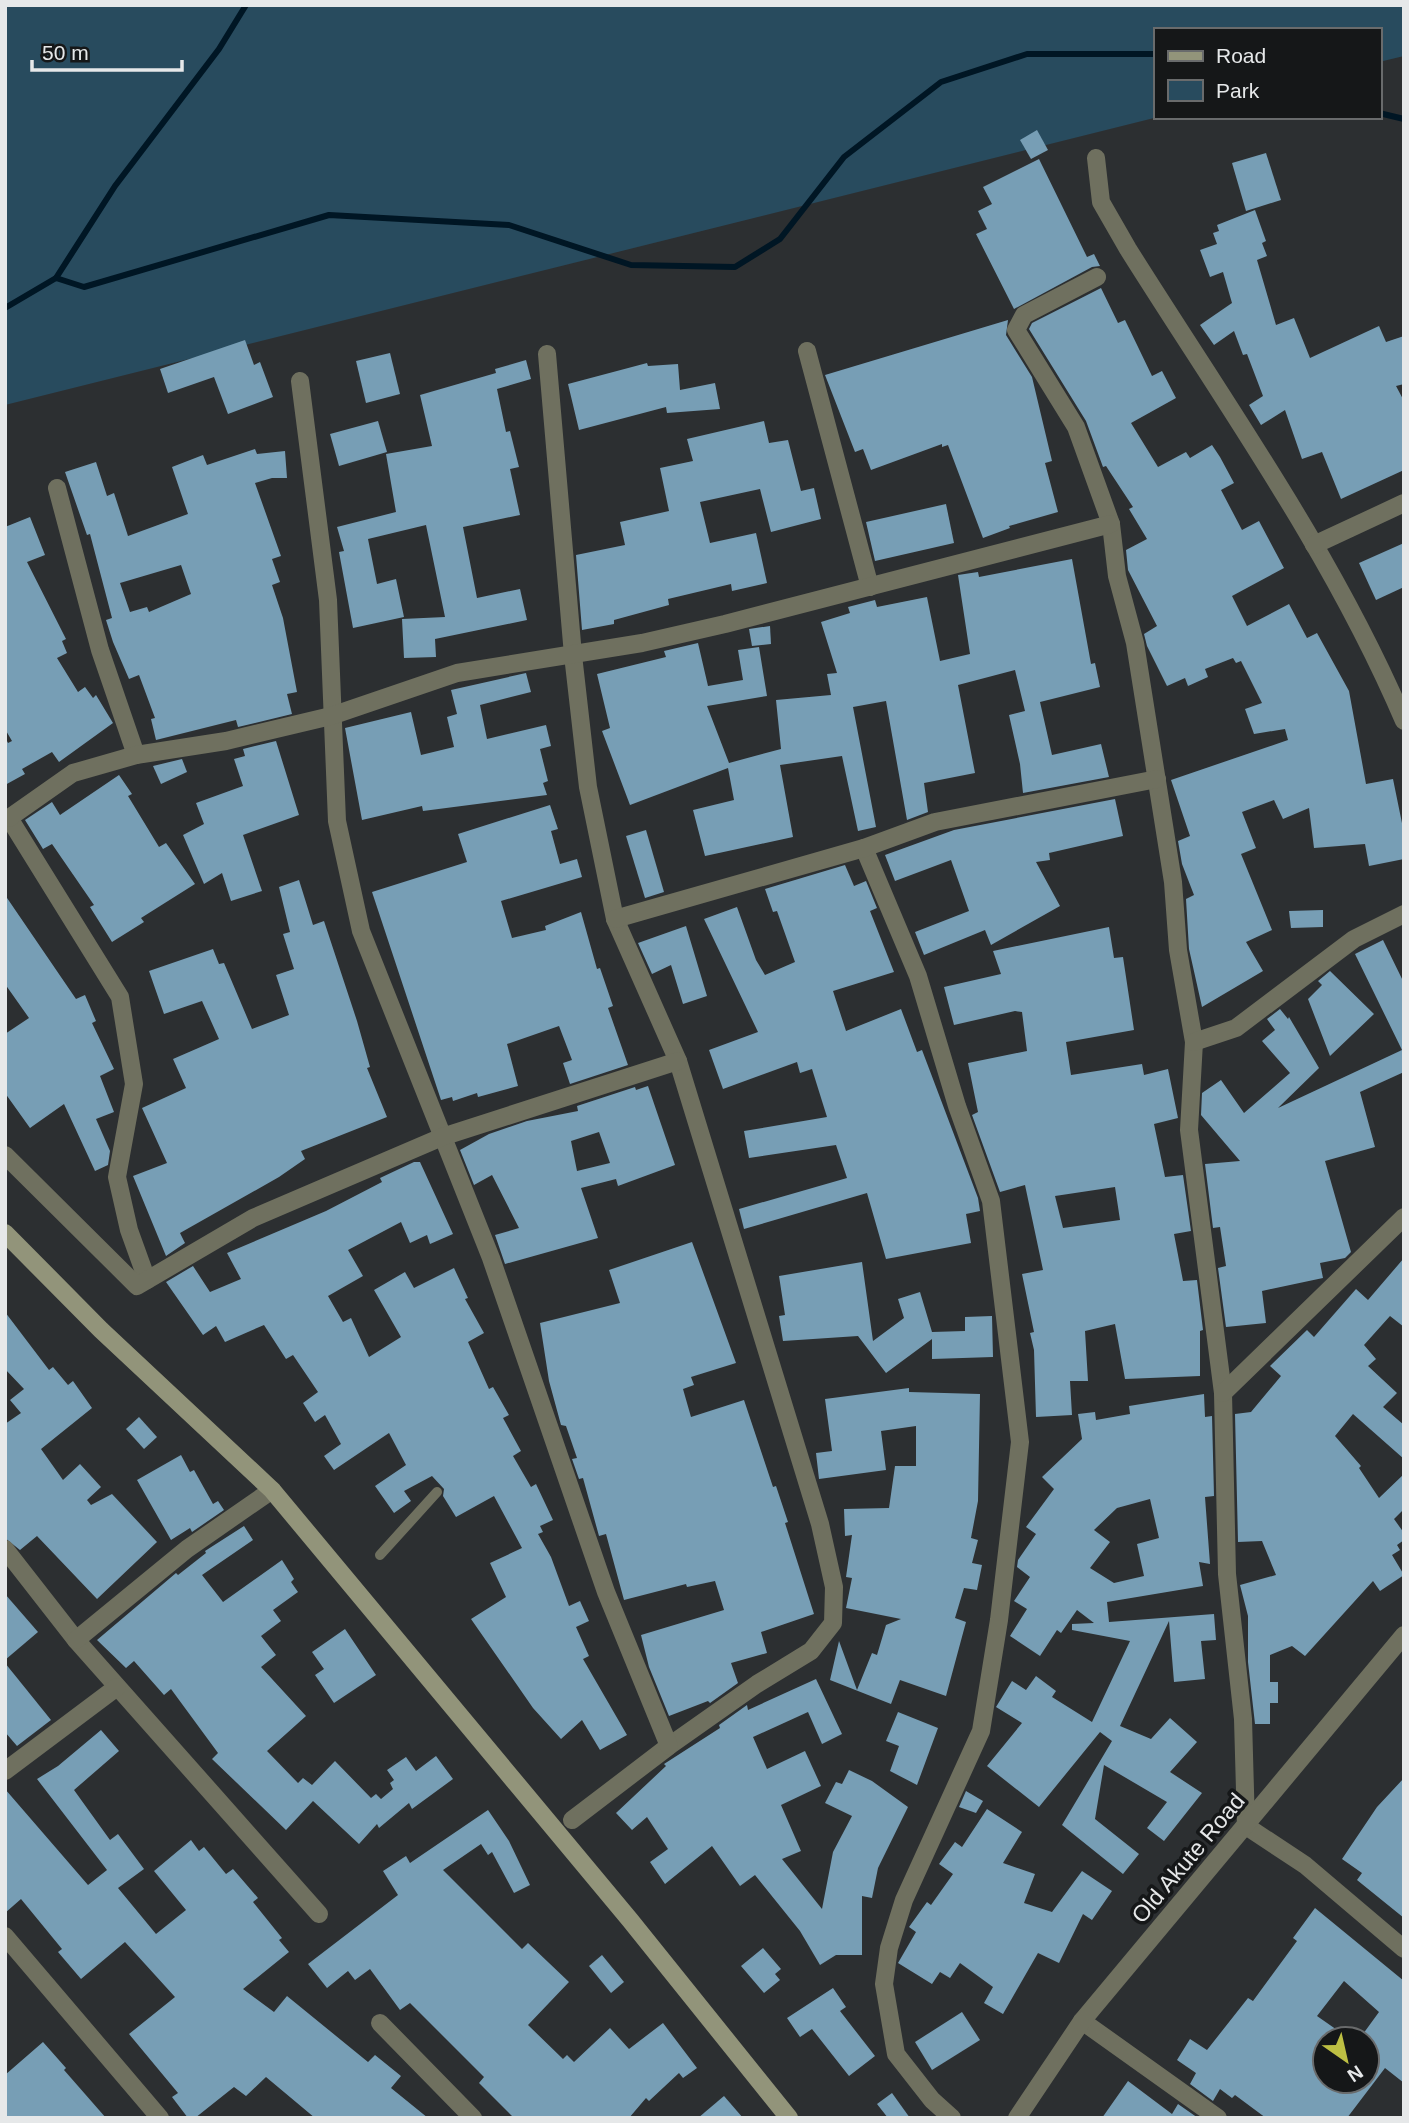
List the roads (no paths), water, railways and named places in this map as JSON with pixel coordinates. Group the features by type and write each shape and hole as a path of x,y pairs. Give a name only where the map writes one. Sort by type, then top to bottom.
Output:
{"main road":[{"path":"5,1233 101,1330 272,1490 630,1920 789,2118"}],"street":[{"path":"1096,158 1101,202 1314,545 1384,674 1404,721"},
{"path":"1097,277 1024,315 1016,330 1076,427 1111,524 1117,576 1135,643 1173,882 1178,950 1194,1042 1189,1130 1223,1393 1227,1574 1242,1718 1246,1826 1304,1865 1404,1949"},
{"path":"807,351 870,587"},
{"path":"547,354 573,655 588,787 615,919 678,1061 820,1524 834,1587 833,1623 811,1651 757,1684 572,1819"},
{"path":"300,381 328,600 337,821 361,931 491,1258 606,1592 669,1746"},
{"path":"57,488 100,650 136,755"},
{"path":"1314,545 1404,503"},
{"path":"147,1280 129,1230 117,1177 134,1083 120,997 7,818 73,773 136,755 226,741 331,716 457,673 573,655 713,627 1111,524"},
{"path":"615,919 864,848 935,822 1157,779"},
{"path":"864,848 918,976 957,1106 990,1201 1020,1442 999,1620 981,1731 904,1900 889,1948 884,1984 896,2054 932,2100 952,2118"},
{"path":"1194,1042 1236,1028 1354,939 1404,914"},
{"path":"5,1156 133,1284 141,1285 253,1217 442,1137 678,1061"},
{"path":"1223,1393 1404,1217"},
{"path":"76,1640 187,1549 272,1490"},
{"path":"5,1549 76,1640 319,1914"},
{"name":"Old Akute Road","path":"1017,2118 1082,2021 1404,1635"},
{"path":"5,1771 117,1687"},
{"path":"5,1936 160,2118"},
{"path":"1082,2021 1218,2118"},
{"path":"380,2023 472,2118"}],"lane":[{"path":"380,1555 437,1492"}],"waterway":[{"path":"56,278 115,186 219,49 246,5"},
{"path":"5,308 56,278 84,287 329,215 509,225 631,265 735,267 780,239 844,157 941,82 1027,54 1154,54"},
{"path":"1381,113 1404,119"}]}
